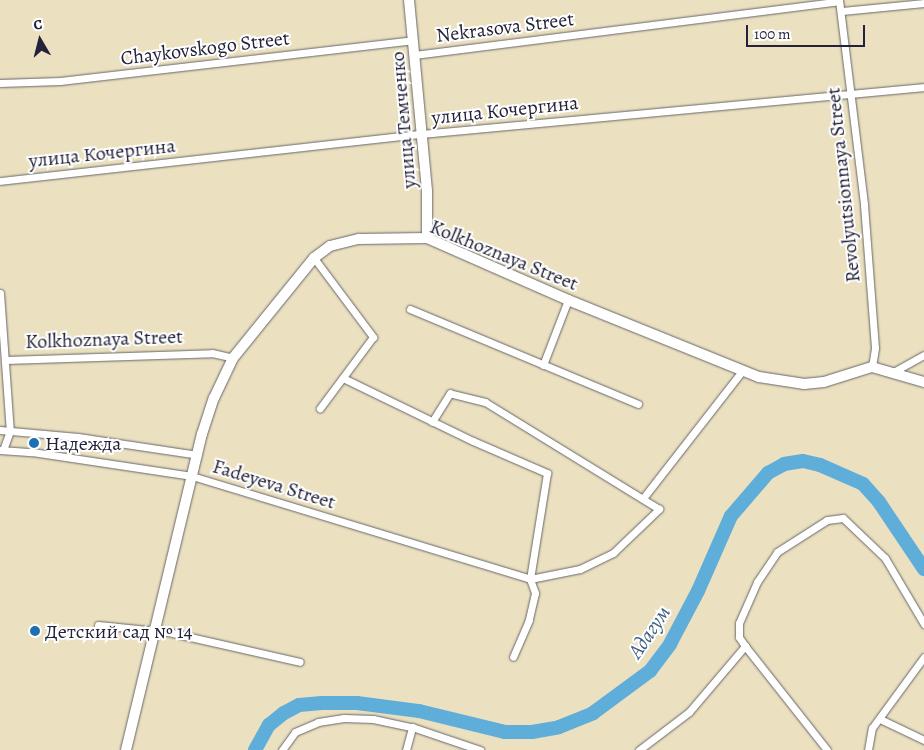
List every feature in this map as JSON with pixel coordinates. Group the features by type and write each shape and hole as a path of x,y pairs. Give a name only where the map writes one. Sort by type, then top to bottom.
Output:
{"main road":[{"name":"улица Темченко","path":"408,0 428,200 427,238"},
{"name":"Kolkhoznaya Street","path":"126,750 192,476 214,398 232,358 314,258 330,246 359,239 427,238 568,300 742,371 774,380 804,384 842,379 872,367"},
{"path":"872,367 895,371 924,382"}],"street":[{"name":"Revolyutsionnaya Street","path":"839,0 842,11 864,205 875,348 872,367"},
{"name":"Nekrasova Street","path":"414,55 839,0"},
{"path":"842,11 924,3"},
{"name":"Chaykovskogo Street","path":"0,83 60,81 413,40"},
{"name":"улица Кочергина","path":"0,181 422,134 924,86"},
{"path":"314,258 373,337 320,408"},
{"path":"0,293 10,431"},
{"path":"543,365 568,300"},
{"path":"410,309 638,404"},
{"name":"Kolkhoznaya Street","path":"6,360 212,353 232,358"},
{"path":"895,371 924,355"},
{"path":"432,422 450,393 485,402 644,497 742,371"},
{"path":"343,378 432,422 544,470 547,476 538,540 530,579 534,592 529,620 513,657"},
{"name":"Fadeyeva Street","path":"0,430 198,455"},
{"name":"Fadeyeva Street","path":"10,431 1,450 32,452 192,476 530,579 580,569 613,553 659,509 644,497"},
{"path":"827,750 738,636 740,623 757,582 777,552 827,520 843,518 885,558 924,624"},
{"path":"98,625 155,632 300,662"},
{"path":"639,750 689,712 745,646"},
{"path":"868,750 872,728 924,657"},
{"path":"282,750 295,732 318,722 344,718 373,719 412,727 480,750"},
{"path":"880,719 924,740"},
{"path":"406,750 412,727"}],"waterway":[{"name":"Адагум","path":"255,750 269,725 284,713 299,705 357,703 419,711 505,732 532,732 559,727 593,713 650,671 670,644 698,591 731,516 768,473 784,464 803,461 820,465 863,484 879,502 924,569"}],"place":[{"name":"Надежда","path":"34,443"},
{"name":"Детский сад № 14","path":"35,631"}]}
